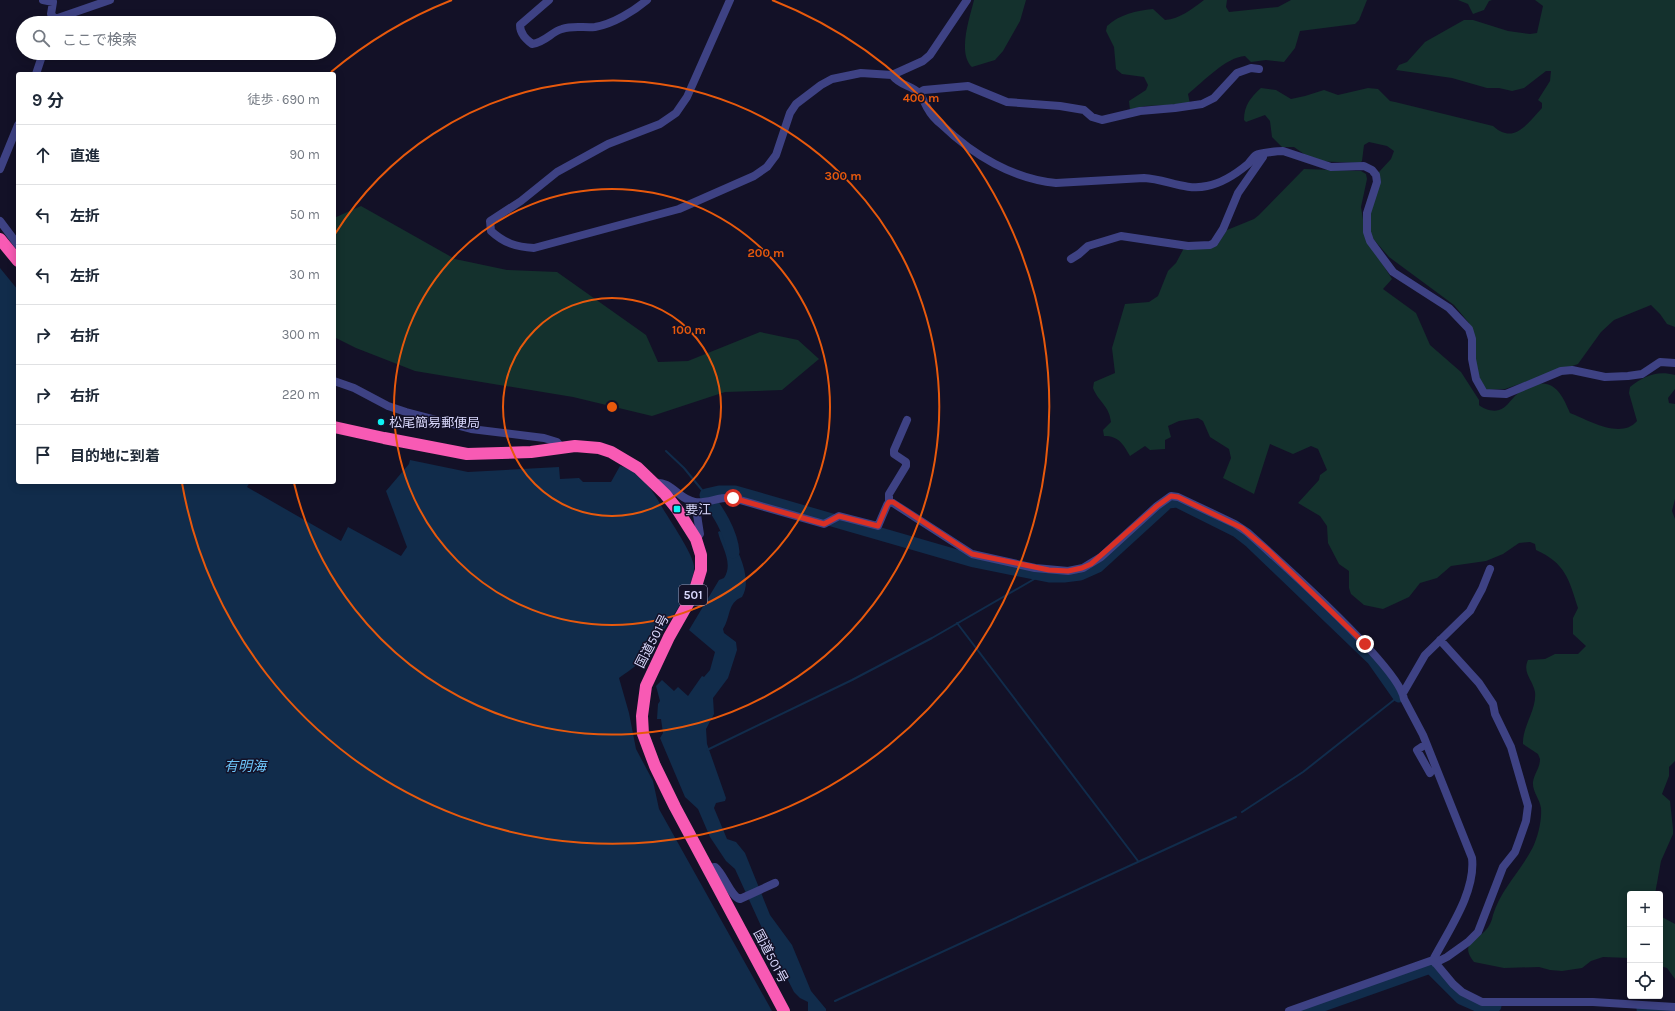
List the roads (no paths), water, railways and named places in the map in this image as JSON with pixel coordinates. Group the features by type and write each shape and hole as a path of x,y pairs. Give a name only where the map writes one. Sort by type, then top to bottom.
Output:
{"highway":[{"path":"0,239 16,259"},
{"name":"国道501号","path":"336,427 467,454 531,452 561,447 588,447 611,452 638,468 654,483 680,514 696,539 701,555 701,570 699,581 650,674 642,700 644,734 655,766 707,868 784,1011"}],"street":[{"path":"43,0 53,1 52,16"},
{"path":"67,16 110,0"},
{"path":"549,0 520,25 520,30 525,38 532,44 542,42 560,29 574,26 594,27 603,25 630,12 647,0"},
{"path":"730,0 687,97 676,113 660,124 608,144 557,172 522,201 490,221 491,231 503,242 519,247 534,248 692,204 719,190 754,176 767,167 776,155 790,113 796,104 832,79 861,73 892,75 922,61 930,55 967,0"},
{"path":"37,72 41,60"},
{"path":"919,93 924,90 968,86 1007,102 1060,106 1084,110 1092,117 1102,120 1140,111 1202,104 1214,98 1237,73 1251,68 1258,69"},
{"path":"892,75 896,82 919,93 928,110 942,126 972,150 992,164 1044,182 1056,183 1144,178 1157,179 1188,188 1208,186 1227,180 1248,164 1257,154 1262,155 1276,151 1283,151 1331,167 1364,166 1372,170 1376,175 1377,182 1367,213 1367,232 1370,242 1393,272 1449,308 1469,329 1472,339 1472,359 1476,380 1484,393 1506,394 1561,371 1572,370 1605,377 1628,376 1642,374 1660,362 1675,363"},
{"path":"0,170 16,130"},
{"path":"1071,259 1088,246 1121,236 1188,246 1210,245 1214,243 1223,229 1231,206 1263,157 1262,155"},
{"path":"0,221 16,242"},
{"path":"336,382 354,388 388,406 406,412 471,429 544,438 557,442 561,447"},
{"path":"654,483 664,482 686,498 699,502 725,497 824,524 839,516 878,526 889,502 888,494 906,466 906,462 894,454 894,450 907,420"},
{"path":"889,502 893,502 972,554 1035,568 1068,571 1082,568 1091,564 1157,506 1171,496 1178,497 1242,528 1269,551 1365,644 1386,668 1403,693 1404,699 1426,744 1472,858 1473,868 1467,895 1434,962"},
{"path":"696,539 700,534 699,502"},
{"path":"1403,693 1425,655 1470,611 1490,570"},
{"path":"1289,1011 1301,1009 1447,957 1468,942 1478,932 1503,867 1515,852 1520,841 1526,821 1528,806 1511,746 1495,714 1493,704 1479,683 1440,640"},
{"path":"1426,744 1418,750 1430,773"},
{"path":"707,868 715,867 721,872 735,897 740,899 775,883"},
{"path":"1434,962 1462,992 1482,1002 1593,1002 1675,1007"}],"water":[{"name":"有明海","path":"0,268 16,288 16,484 249,484 247,487 341,541 348,527 401,556 407,547 386,491 409,464 410,460 468,472 559,467 560,479 579,478 583,482 611,482 620,466 633,471 645,482 680,536 694,566 693,576 688,588 673,616 638,663 619,678 629,713 636,749 653,781 659,809 772,1011 0,1011"},
{"path":"720,531 726,536 730,534 743,566 746,582 742,597 734,603 723,629 724,633 736,642 737,650 728,678 713,698 714,714 706,729 707,744 726,798 725,801 716,803 714,808 727,839 736,842 745,853 770,915 792,945 811,991 826,1011 808,1011 808,1002 800,998 794,992 767,939 735,869 726,861 710,837 698,809 685,797 660,738 663,733 661,719 657,719 658,704 660,701 656,686 662,680 674,691 678,687 688,696 702,676 704,677 710,670 715,652 689,630 719,580 724,578 727,572 728,566 726,555 718,532"}],"waterway":[{"path":"666,451 684,468 706,495"},
{"path":"733,552 727,529 706,495 719,492 735,492 974,561 1049,576 1080,574 1098,566 1168,502 1177,501 1237,531 1251,542 1373,659 1399,696"},
{"path":"707,750 852,680 932,638 1043,574"},
{"path":"957,623 1138,861"},
{"path":"1242,812 1303,772 1399,696"},
{"path":"835,1001 1236,817"},
{"path":"1306,1011 1430,967 1461,998 1477,1005 1495,1006"},
{"path":"1643,1009 1671,1011"}],"place":[{"name":"松尾簡易郵便局","path":"381,422"},
{"name":"要江","path":"677,509"}]}
